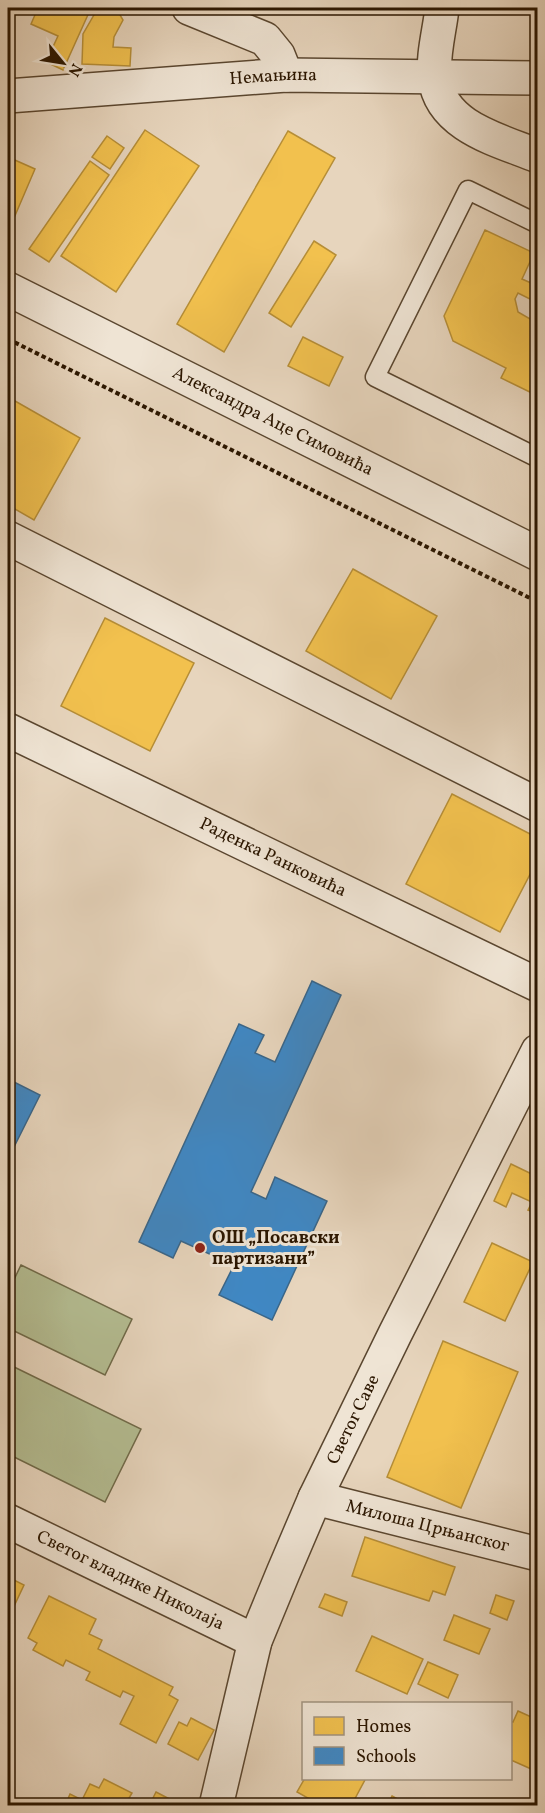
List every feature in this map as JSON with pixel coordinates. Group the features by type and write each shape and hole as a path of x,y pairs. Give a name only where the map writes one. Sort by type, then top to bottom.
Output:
{"street":[{"path":"189,8 265,39 278,55 286,75"},
{"path":"442,8 435,76 445,104 456,118 473,129 537,156"},
{"name":"Немањина","path":"8,96 286,75 537,78"},
{"name":"Александра Аце Симовића","path":"8,289 537,554"},
{"path":"8,538 537,805"},
{"name":"Раденка Ранковића","path":"8,730 537,985"},
{"name":"Светог Саве","path":"216,1806 255,1641 315,1498 537,1051"},
{"name":"Милоша Црњанског","path":"315,1498 537,1554"},
{"name":"Светог владике Николаја","path":"8,1521 255,1641"}],"lane":[{"path":"537,224 468,190 375,377 537,458"}],"path":[{"path":"8,339 537,602"}],"green space":[{"path":"21,1265 132,1319 105,1375 8,1328 8,1292"},
{"path":"8,1364 141,1429 105,1502 8,1454"}],"building: Homes":[{"path":"38,8 91,8 63,70 46,62 58,36 31,24"},
{"path":"98,8 116,8 123,20 114,37 113,47 131,48 130,66 82,64 83,34"},
{"path":"145,130 199,166 116,292 61,256"},
{"path":"288,131 335,158 224,352 177,324"},
{"path":"107,136 124,148 110,169 92,157"},
{"path":"8,157 35,169 8,232"},
{"path":"90,161 109,175 49,262 29,249"},
{"path":"485,230 534,253 522,279 538,286 538,303 518,293 515,299 518,312 530,319 538,305 538,396 501,378 506,368 453,341 444,316"},
{"path":"314,241 336,255 291,327 269,313"},
{"path":"303,337 343,357 329,386 288,366"},
{"path":"8,397 80,438 34,520 8,505"},
{"path":"353,569 437,616 391,699 306,651"},
{"path":"105,618 194,663 150,751 61,706"},
{"path":"452,794 538,838 538,859 500,932 406,884"},
{"path":"511,1164 538,1177 538,1214 528,1210 532,1202 512,1193 506,1207 494,1201"},
{"path":"492,1243 533,1262 505,1321 464,1302"},
{"path":"443,1341 518,1372 461,1508 387,1477"},
{"path":"365,1537 455,1567 445,1595 433,1591 429,1601 352,1576"},
{"path":"8,1577 24,1585 8,1619"},
{"path":"325,1594 347,1602 342,1616 319,1607"},
{"path":"496,1595 514,1601 507,1620 490,1613"},
{"path":"49,1596 96,1619 89,1634 102,1640 98,1649 173,1687 169,1695 178,1700 156,1743 120,1724 134,1696 123,1691 120,1697 86,1680 90,1672 66,1660 63,1666 33,1650 37,1643 28,1638"},
{"path":"454,1615 490,1629 479,1654 444,1640"},
{"path":"372,1636 423,1659 407,1694 356,1671"},
{"path":"428,1662 458,1675 448,1698 418,1684"},
{"path":"518,1711 538,1720 538,1772 512,1760 513,1722"},
{"path":"191,1718 214,1730 198,1760 168,1744 179,1722 187,1726"},
{"path":"104,1779 132,1793 129,1798 144,1806 65,1806 70,1794 82,1800 90,1784 99,1788"},
{"path":"304,1780 365,1780 351,1806 322,1806 297,1792"},
{"path":"156,1792 183,1806 149,1806"},
{"path":"392,1796 410,1806 387,1806"}],"building: Schools":[{"path":"312,981 341,995 251,1192 266,1199 275,1177 327,1201 272,1320 219,1295 234,1265 181,1241 173,1258 139,1242 239,1024 264,1035 255,1053 275,1062"},
{"path":"8,1079 40,1095 8,1159"}],"place":[{"name":"ОШ „Посавски партизани”","path":"200,1248"}]}
